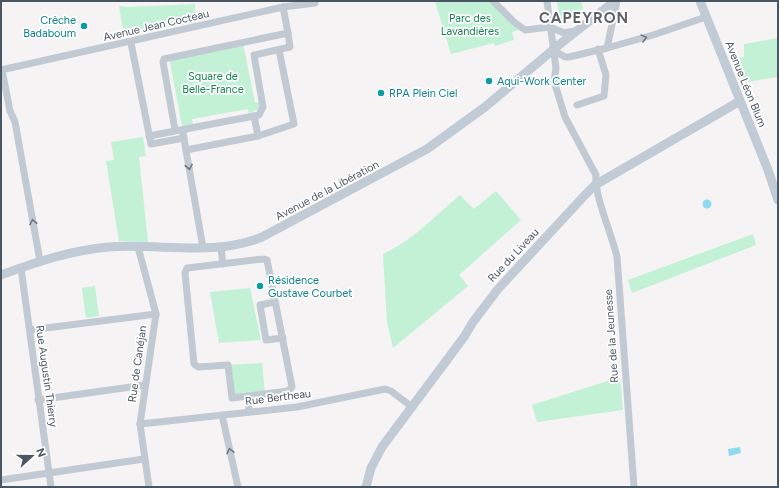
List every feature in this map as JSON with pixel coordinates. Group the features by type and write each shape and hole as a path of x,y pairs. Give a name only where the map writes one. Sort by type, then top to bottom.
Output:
{"street":[{"path":"493,1 514,22 525,30 550,27 564,33 577,31"},
{"name":"Rue de la Jeunesse","path":"547,1 556,68 554,81 565,117 596,175 595,186 613,238 617,257 634,487"},
{"path":"606,48 616,1"},
{"name":"Avenue de la Libération","path":"1,275 40,260 91,248 221,248 244,244 262,237 417,156 485,107 553,50 616,1"},
{"name":"Avenue Léon Blum","path":"700,1 768,170 778,200"},
{"name":"Avenue Jean Cocteau","path":"2,70 283,7 315,3"},
{"path":"149,136 259,115 263,107 254,55 290,47 283,7"},
{"path":"553,50 565,57 569,57 653,35 706,16"},
{"path":"203,248 184,138 179,130 163,62 164,59 288,33"},
{"path":"131,42 150,144 184,138"},
{"path":"577,105 604,96 606,75 598,49"},
{"path":"186,150 258,136 294,124 279,50"},
{"path":"2,70 10,111 15,122 40,260"},
{"name":"Rue du Liveau","path":"366,487 376,456 498,289 595,186 740,101"},
{"path":"254,116 258,136"},
{"name":"Rue de Canéjan","path":"138,247 156,314 140,424 149,487"},
{"path":"221,248 223,264"},
{"path":"262,258 267,260 275,302 292,387 288,391 232,398 228,365 198,367 194,364 185,273 187,268 262,258"},
{"name":"Rue Augustin Thierry","path":"21,268 51,487"},
{"path":"275,302 260,305 266,340 283,338"},
{"path":"30,330 156,314"},
{"path":"38,400 145,385"},
{"name":"Rue Bertheau","path":"140,424 297,407 385,390 391,391 412,407"},
{"path":"248,396 249,412"},
{"path":"222,415 238,487"},
{"path":"1,480 144,459"}],"green space":[{"name":"Parc des Lavandières","path":"435,1 490,1 519,30 512,32 514,40 495,46 494,43 451,54"},
{"path":"557,1 581,1 583,9 567,21 560,20"},
{"path":"195,4 196,22 124,35 119,6 128,7"},
{"path":"778,38 778,77 740,83 730,60 744,57 744,44"},
{"name":"Square de Belle-France","path":"243,43 255,103 260,102 259,109 249,113 248,109 192,119 193,124 182,126 169,57"},
{"path":"143,137 146,156 139,157 148,242 119,241 106,161 114,160 111,142"},
{"path":"496,191 521,220 459,275 468,286 393,348 387,322 383,254 394,249 414,235 460,195 474,209"},
{"path":"753,234 756,245 632,293 628,280"},
{"path":"95,286 99,316 86,318 82,288"},
{"path":"250,288 261,340 219,343 210,292"},
{"path":"262,363 265,394 232,398 228,365"},
{"path":"620,377 623,410 537,422 532,405"}],"water":[{"path":"707,199 712,204 707,209 702,204"},
{"path":"740,447 741,453 729,456 728,449"}],"place":[{"name":"Crèche Badaboum","path":"84,26"},
{"name":"Aqui-Work Center","path":"489,81"},
{"name":"RPA Plein Ciel","path":"381,93"},
{"name":"Résidence Gustave Courbet","path":"260,286"}],"district":[{"name":"CAPEYRON","path":"584,18"}]}
